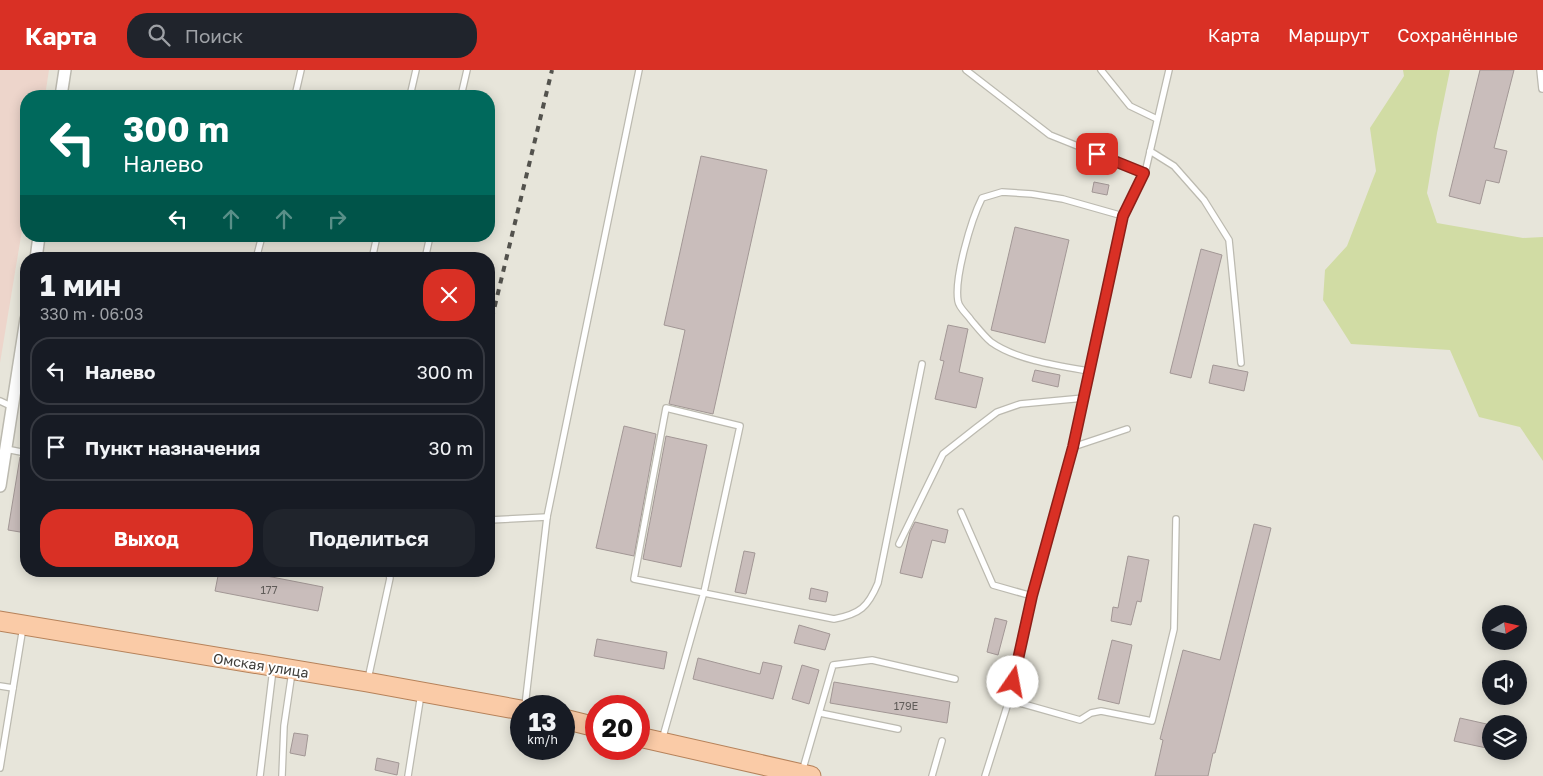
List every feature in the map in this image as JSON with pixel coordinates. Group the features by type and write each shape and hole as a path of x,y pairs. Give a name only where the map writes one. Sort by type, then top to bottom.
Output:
{"main road":[{"name":"Омская улица","path":"0,620 510,708"},
{"path":"650,739 767,771 806,775"}],"street":[{"path":"62,90 65,70"},
{"path":"0,486 20,360"}],"lane":[{"path":"296,90 301,70"},
{"path":"411,90 416,70"},
{"path":"462,90 467,70"},
{"path":"526,695 547,517 639,70"},
{"path":"966,70 1050,135 1144,173"},
{"path":"1101,70 1130,106 1157,119"},
{"path":"985,776 1009,700 1032,596 1073,447 1123,216 1144,173 1169,70"},
{"path":"1540,70 1543,90"},
{"path":"1150,151 1174,166 1204,200 1230,240 1241,363"},
{"path":"1089,371 1068,368 1015,354 992,342 977,328 958,303 957,283 974,214 982,198 1002,192 1032,194 1064,199 1123,216"},
{"path":"662,742 704,592 740,426 666,408 634,579 704,592 834,619 851,616 864,606 872,597 878,582 922,364"},
{"path":"899,544 943,454 997,412 1020,404 1084,398"},
{"path":"0,401 13,407"},
{"path":"1073,447 1127,429"},
{"path":"6,449 20,452"},
{"path":"961,512 993,585 1032,596"},
{"path":"495,520 547,517"},
{"path":"1009,700 1080,720 1091,713 1101,711 1152,721 1174,629 1176,519"},
{"path":"367,682 390,577"},
{"path":"0,768 23,625"},
{"path":"806,775 833,665 872,660 955,679"},
{"path":"260,776 273,667"},
{"path":"282,776 284,726 292,670"},
{"path":"0,686 13,688"},
{"path":"408,776 421,692"},
{"path":"820,712 898,729"},
{"path":"932,776 942,741"}],"shaded area":[{"path":"0,70 49,70 46,90 20,90 20,242 0,363"}],"green space":[{"path":"1403,70 1450,70 1427,193 1437,223 1523,238 1543,237 1543,461 1520,427 1479,417 1450,350 1351,344 1323,300 1325,270 1347,246 1376,171 1370,128 1404,76"}],"building":[{"path":"1480,70 1514,70 1494,148 1507,151 1499,183 1486,180 1480,204 1449,196"},
{"path":"701,156 767,170 713,414 669,404 685,330 664,325"},
{"path":"1094,182 1109,185 1107,195 1092,192"},
{"path":"1015,227 1069,240 1045,343 991,330"},
{"path":"1201,249 1222,255 1191,378 1170,373"},
{"path":"948,325 968,329 959,372 983,378 976,408 935,399 944,361 940,360"},
{"path":"1213,365 1248,372 1244,391 1209,383"},
{"path":"1035,370 1060,375 1058,387 1032,381"},
{"path":"624,426 656,434 634,556 596,548"},
{"path":"666,436 707,445 681,567 643,559"},
{"path":"20,457 20,532 8,530"},
{"path":"915,522 948,530 945,543 932,540 922,578 900,573 910,532"},
{"path":"1254,524 1271,528 1208,776 1155,776 1163,740 1160,739 1183,650 1220,660"},
{"path":"744,551 755,553 746,594 735,592"},
{"path":"1128,556 1149,560 1141,602 1137,601 1131,625 1111,621 1113,607 1118,608"},
{"path":"218,577 272,577 323,587 318,611 215,591"},
{"path":"811,588 828,592 826,602 809,599"},
{"path":"995,618 1007,621 998,655 987,652"},
{"path":"799,625 830,634 825,650 794,643"},
{"path":"597,639 667,652 664,669 594,656"},
{"path":"1112,640 1132,645 1119,704 1098,699"},
{"path":"698,658 760,674 763,662 782,666 773,699 693,679"},
{"path":"802,665 819,670 809,704 792,699"},
{"path":"834,682 950,702 947,723 830,703"},
{"path":"1460,718 1482,723 1482,747 1454,741"},
{"path":"294,733 308,735 305,756 290,753"},
{"path":"377,758 399,763 397,775 375,770"}],"railway":[{"path":"495,305 552,70"}],"route":[{"path":"1013,682 1032,596 1073,447 1123,216 1144,173 1097,154"}]}
